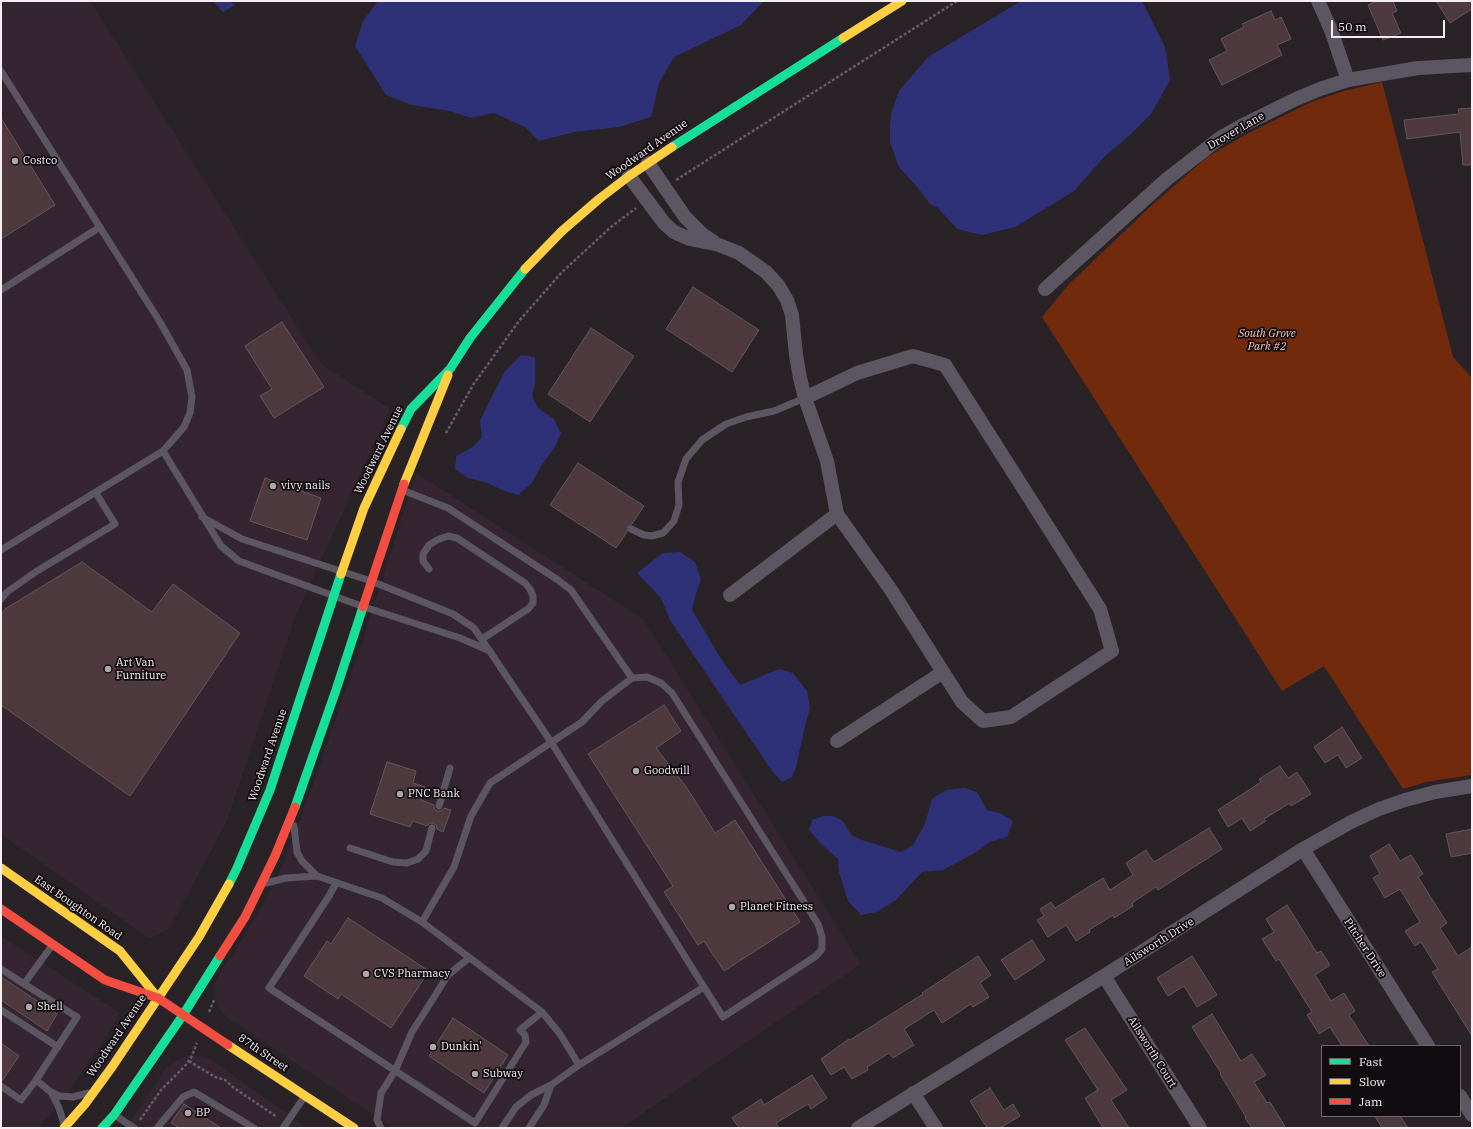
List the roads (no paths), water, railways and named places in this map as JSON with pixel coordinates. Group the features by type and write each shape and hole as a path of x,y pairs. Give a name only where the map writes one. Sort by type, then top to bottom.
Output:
{"main road":[{"name":"Woodward Avenue","path":"64,1128 94,1092 112,1067 199,937 240,861 270,790 333,596 364,508 389,452 411,409 450,369 474,333 521,273 562,231 599,199 629,176 724,113 902,1"},
{"name":"Woodward Avenue","path":"102,1128 114,1115 183,1015 245,916 262,884 292,815 364,607 402,490 450,369"},
{"name":"East Boughton Road","path":"1,868 120,952 158,998"},
{"path":"1,909 106,980 158,998"},
{"name":"87th Street","path":"158,998 354,1128"}],"street":[{"path":"1318,1 1331,30 1348,80"},
{"name":"Drover Lane","path":"1045,288 1167,179 1220,138 1296,99 1348,80 1418,68 1472,65"},
{"path":"648,163 685,217 702,234 719,245"},
{"path":"629,176 664,223 674,232 690,239 719,245 739,253 762,268 778,285 787,300 792,315 800,378 805,398 827,461 837,514 891,590 962,702 983,721 1011,717 1112,651 1100,609 945,365 913,356 857,373 805,398"},
{"path":"730,595 837,514"},
{"path":"837,741 943,672"},
{"name":"Ailsworth Drive","path":"858,1128 1104,976 1303,849 1351,822 1379,809 1405,800 1435,792 1472,786"},
{"name":"Pitcher Drive","path":"1303,849 1427,1045"},
{"name":"Ailsworth Court","path":"1104,976 1200,1128"},
{"path":"913,1093 936,1128"},
{"path":"1461,1098 1472,1115"}],"lane":[{"path":"1,71 160,322 187,370 192,396 190,413 184,427 163,451 1,550"},
{"path":"1,290 100,228"},
{"path":"631,529 644,536 652,536 663,533 674,522 679,506 678,482 686,459 702,440 726,424 746,417 774,411 805,398"},
{"path":"163,451 221,546 239,561 364,607 460,638 491,652"},
{"path":"402,490 448,508 571,590 632,678"},
{"path":"1,599 7,592 37,571 115,524 96,493"},
{"path":"202,517 242,539 371,582 453,614 474,628 551,742 723,1016 816,956 822,949 822,937 818,924 672,693 661,683 647,677 632,678 602,701 582,722 551,742 490,783 472,816 454,867 422,922"},
{"path":"429,570 423,561 423,554 429,545 448,536 457,538 525,583 530,589 533,596 532,603 528,609 482,640"},
{"path":"439,806 450,768"},
{"path":"292,815 297,852 302,861 317,876"},
{"path":"350,848 393,862 407,863 418,859 426,851 432,828"},
{"path":"262,884 286,878 317,876 382,898 422,922 542,1012 560,1034 579,1065"},
{"path":"336,883 269,988 475,1124 526,1042 525,1035 520,1030 542,1012"},
{"path":"24,984 54,944"},
{"path":"381,1128 377,1120 381,1093 395,1071 412,1032 448,975 469,958"},
{"path":"1,968 77,1017 36,1080 21,1100 1,1086"},
{"path":"502,1128 516,1107 531,1095 551,1085 579,1065 704,987"},
{"path":"1,1010 58,1047"},
{"path":"36,1080 51,1092 59,1096 73,1097 94,1092"},
{"path":"529,1128 544,1105 551,1085"},
{"path":"51,1092 59,1108 64,1128"},
{"path":"157,1128 183,1097 194,1092 254,1128"},
{"path":"285,1126 306,1096"},
{"path":"114,1115 136,1125"}],"place":[{"name":"Costco","path":"15,161"},
{"name":"vivy nails","path":"273,486"},
{"name":"Art Van Furniture","path":"108,669"},
{"name":"Goodwill","path":"636,771"},
{"name":"PNC Bank","path":"400,794"},
{"name":"Planet Fitness","path":"732,907"},
{"name":"CVS Pharmacy","path":"366,974"},
{"name":"Shell","path":"29,1007"},
{"name":"Dunkin'","path":"433,1047"},
{"name":"Subway","path":"475,1074"},
{"name":"BP","path":"188,1113"}],"park label":[{"name":"South Grove Park #2","path":"1267,340"}]}
